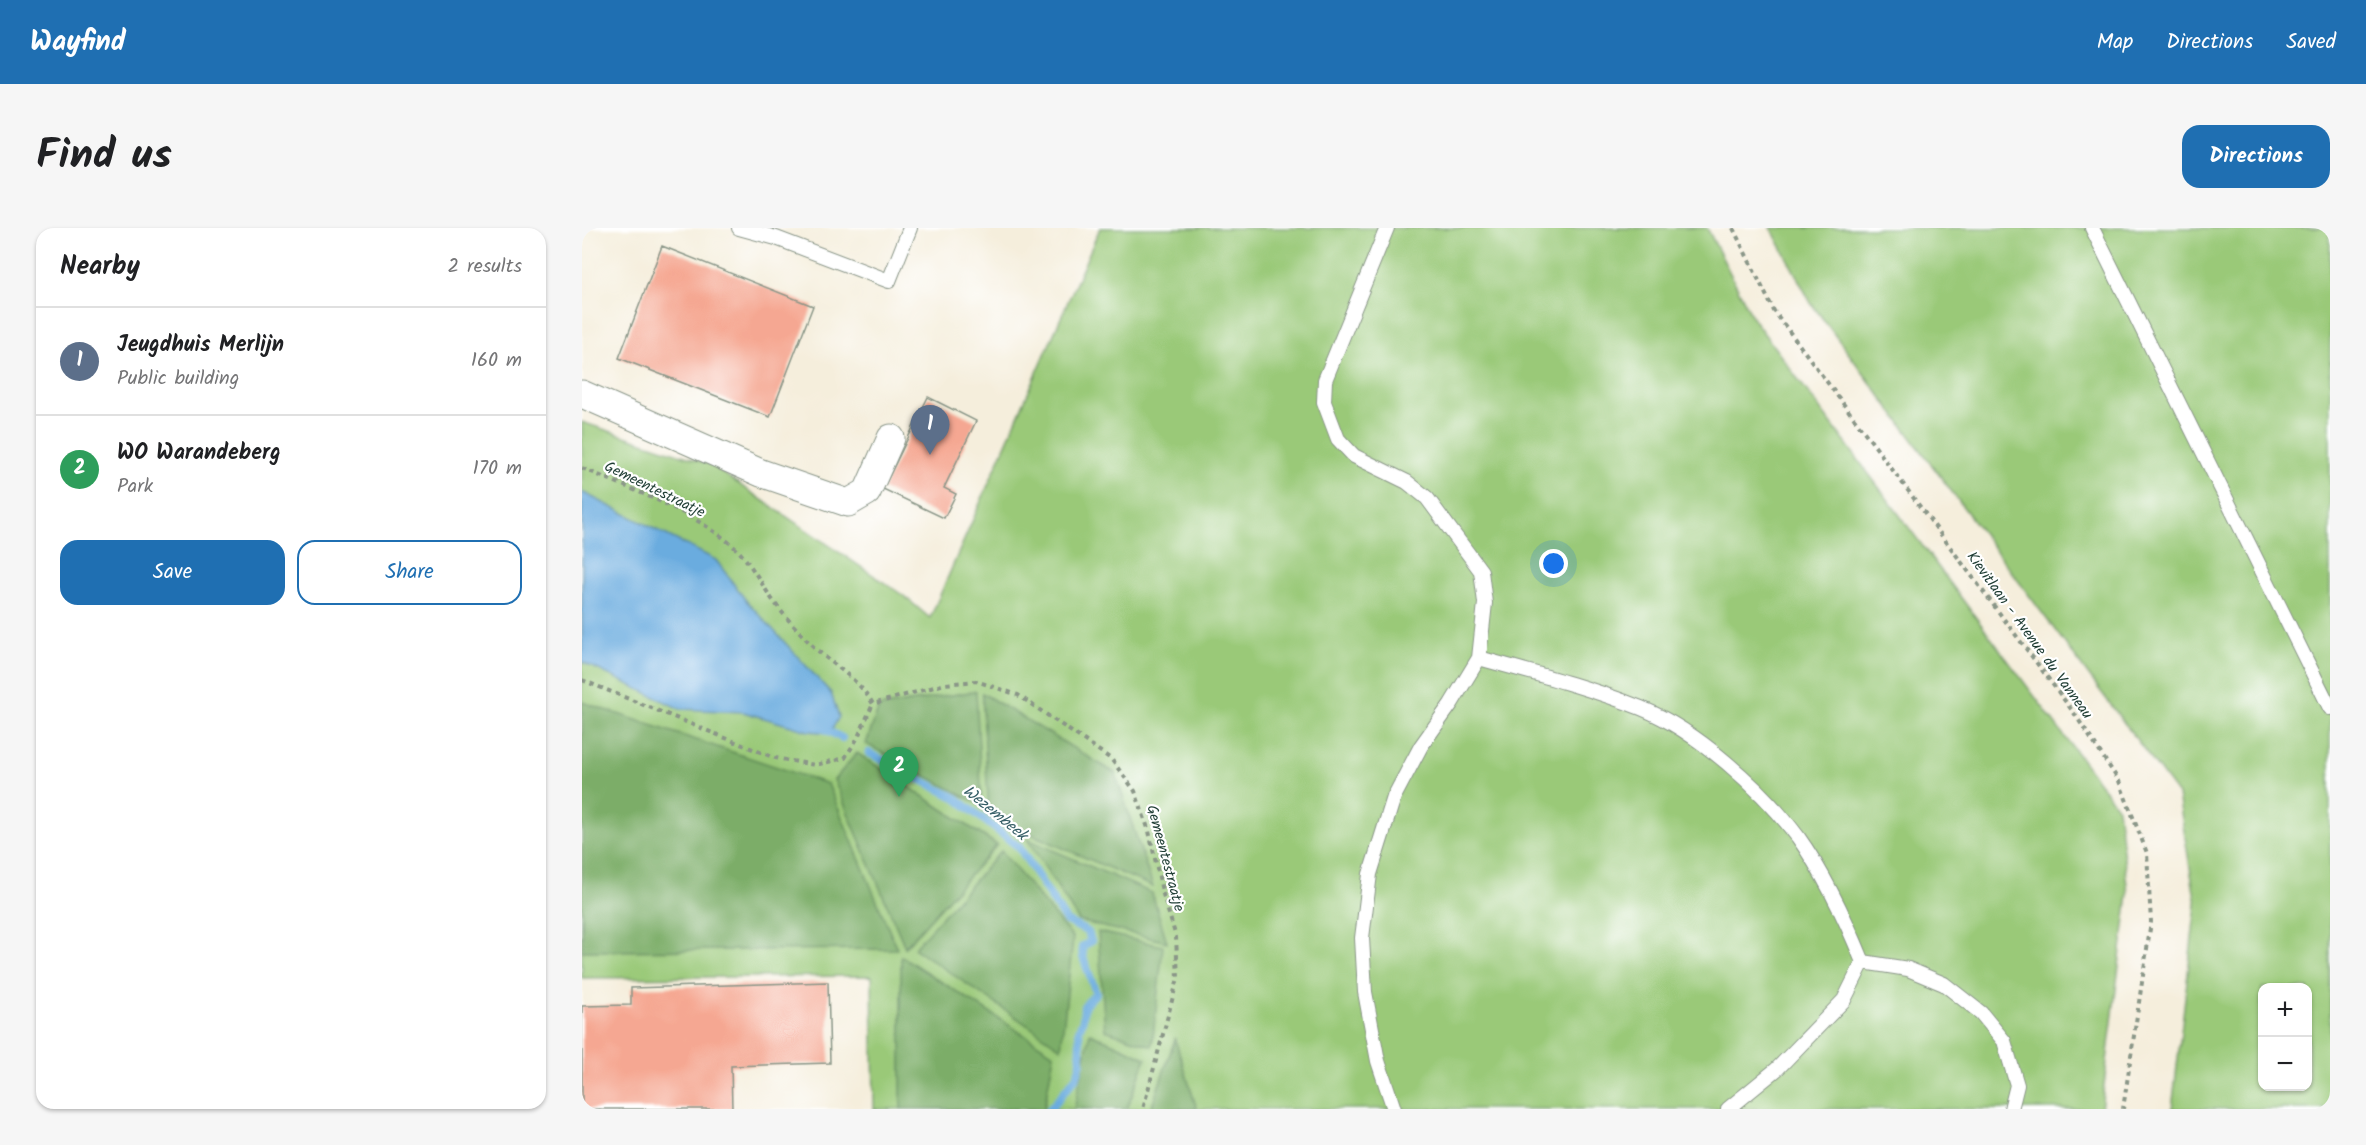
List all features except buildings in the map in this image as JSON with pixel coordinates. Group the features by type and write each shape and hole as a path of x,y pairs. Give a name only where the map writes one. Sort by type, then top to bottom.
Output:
{"street":[{"path":"582,394 761,473 848,503 867,492 891,438"}],"lane":[{"path":"739,228 776,238 889,281 910,228"},
{"path":"776,238 787,228"},
{"path":"1387,228 1325,380 1324,402 1338,439 1354,456 1407,482 1427,498 1481,571 1485,603 1479,658 1451,704 1421,746 1394,797 1370,874 1362,938 1365,992 1378,1061 1394,1109"},
{"path":"2092,228 2330,708"},
{"path":"1479,658 1557,679 1642,708 1697,739 1752,786 1797,837 1845,917 1863,962 1844,1000 1777,1069 1728,1109"},
{"path":"1863,962 1908,969 1944,984 1982,1013 2004,1041 2017,1085 2011,1109"}],"path":[{"name":"Kievitlaan - Avenue du Vanneau","path":"1733,228 1774,311 2074,713 2119,781 2147,853 2151,922 2123,1109"},
{"name":"Gemeentestraatje","path":"582,468 678,511 731,544 778,608 810,643 849,674 866,692 873,704 945,684 976,681 1018,695 1111,759 1135,791 1149,831 1162,891 1176,937 1178,978 1143,1109"},
{"path":"582,680 775,758 815,765 845,758 857,739 873,704"}],"green space":[{"path":"1100,228 1707,228 1754,320 2118,808 2128,894 2101,1109 874,1109 872,976 582,978 582,422 709,464 904,596 930,618"},
{"path":"1771,228 2330,228 2330,1109 2172,1109 2196,904 2178,795 1811,303"},
{"path":"976,691 982,806 866,744 879,707"},
{"path":"982,693 1115,773 1153,887 989,816"},
{"path":"582,702 828,784 897,949 582,951"},
{"path":"857,753 997,845 905,947 834,780"},
{"path":"1027,839 1152,893 1167,942 1079,921"},
{"path":"1001,851 1073,938 1061,1048 914,948"},
{"path":"1098,932 1163,946 1152,1046 1105,1030"},
{"path":"901,956 1054,1054 1044,1109 901,1109"},
{"path":"1090,1033 1146,1058 1127,1109 1074,1109"},
{"path":"1175,1039 1197,1109 1151,1109"}],"water":[{"path":"582,492 716,560 745,599 831,693 839,717 830,733 808,731 743,712 680,709 582,662"}],"waterway":[{"name":"Wezembeek","path":"821,727 842,738"},
{"name":"Wezembeek","path":"869,753 956,798 1019,847 1066,921 1088,932 1091,941 1082,947 1083,957 1096,993 1084,1006 1079,1030 1081,1062 1077,1076 1050,1109"}],"place":[{"name":"Jeugdhuis Merlijn","path":"930,455"},
{"name":"WO Warandeberg","path":"899,797"}]}
